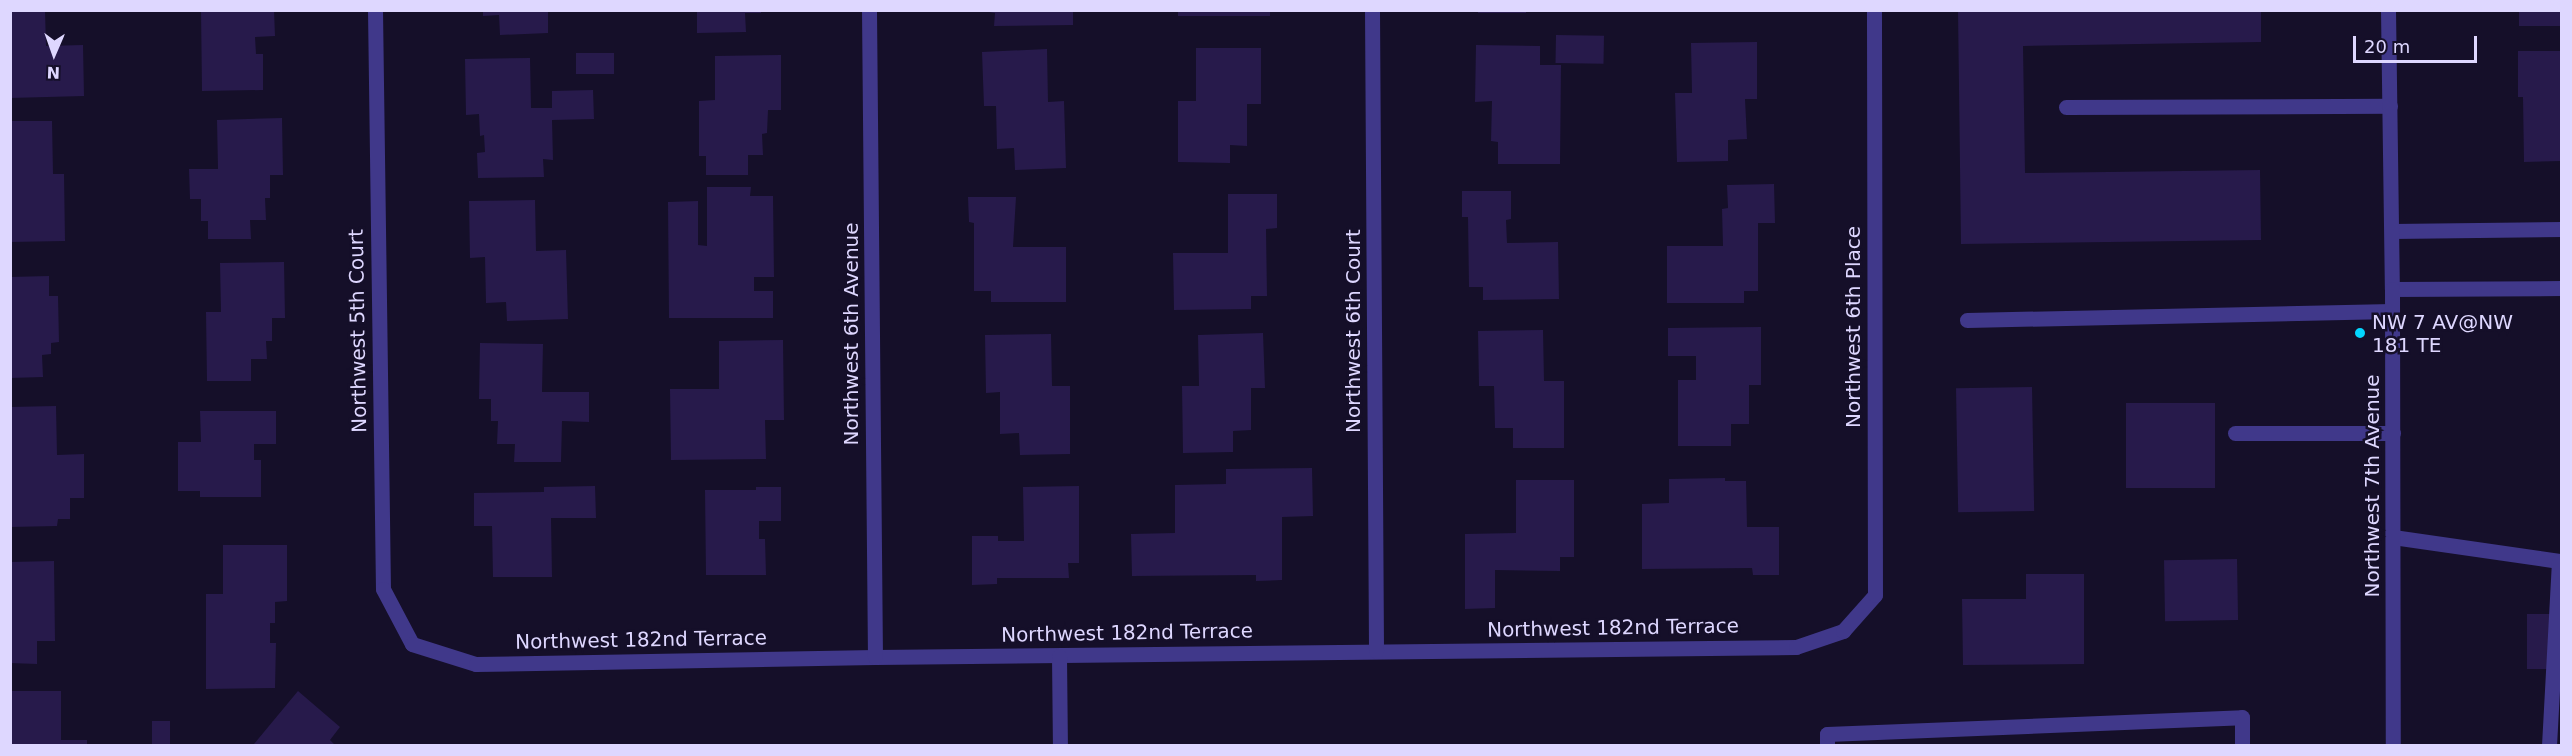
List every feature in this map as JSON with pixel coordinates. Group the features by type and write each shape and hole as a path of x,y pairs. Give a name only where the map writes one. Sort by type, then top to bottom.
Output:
{"street":[{"name":"Northwest 5th Court","path":"375,10 383,589 412,644"},
{"name":"Northwest 6th Avenue","path":"870,10 875,657"},
{"name":"Northwest 6th Court","path":"1372,10 1376,651"},
{"name":"Northwest 6th Place","path":"1843,631 1875,595 1874,10"},
{"name":"Northwest 7th Avenue","path":"2388,10 2392,231 2393,746"},
{"path":"2066,107 2390,106"},
{"path":"2392,231 2562,229"},
{"path":"2392,289 2562,288"},
{"path":"1967,320 2392,311"},
{"path":"2235,434 2393,433"},
{"path":"2393,537 2559,561 2549,746"},
{"name":"Northwest 182nd Terrace","path":"412,644 476,664 875,657 1796,647 1843,631"},
{"path":"1059,656 1060,746"},
{"path":"1827,746 1827,734 2242,717 2242,746"}],"building":[{"path":"10,10 45,10 46,46 83,45 84,96 10,98"},
{"path":"201,10 274,10 275,36 255,37 256,54 263,54 263,90 202,91"},
{"path":"483,10 548,10 548,33 500,35 499,15 483,16"},
{"path":"697,10 761,10 761,13 745,13 746,32 697,33"},
{"path":"977,10 1073,10 1073,25 994,26 995,13"},
{"path":"1178,10 1270,10 1270,16 1178,16"},
{"path":"1478,10 1526,10 1526,13 1478,13"},
{"path":"1958,10 2261,10 2261,42 2023,46 2025,173 2260,170 2261,240 1961,244"},
{"path":"2519,10 2562,10 2562,26 2519,26"},
{"path":"1556,35 1604,36 1604,64 1556,63"},
{"path":"1757,42 1757,99 1745,99 1747,139 1728,140 1728,161 1677,162 1675,93 1692,93 1691,43"},
{"path":"1476,45 1540,46 1540,65 1561,65 1560,164 1498,164 1498,142 1491,141 1492,101 1475,102"},
{"path":"1196,48 1261,48 1261,104 1247,104 1247,146 1230,145 1230,163 1178,162 1178,101 1196,101"},
{"path":"1047,49 1048,102 1064,101 1066,168 1015,170 1014,148 997,149 996,106 984,106 982,52"},
{"path":"2518,51 2562,51 2562,161 2524,162 2523,97 2518,97"},
{"path":"576,53 614,53 614,74 576,74"},
{"path":"781,55 781,110 768,110 767,133 762,134 763,155 748,155 748,175 706,175 706,156 699,156 699,101 715,100 715,56"},
{"path":"530,58 531,108 552,108 552,91 593,90 594,119 552,120 553,160 543,159 544,177 478,178 477,153 485,152 484,135 480,136 479,114 466,115 465,59"},
{"path":"282,118 283,175 270,175 270,198 265,198 266,220 250,220 251,239 208,239 208,221 201,221 201,199 190,199 189,169 218,169 217,120"},
{"path":"10,121 52,121 53,174 64,174 65,241 10,242"},
{"path":"1774,184 1775,223 1758,223 1758,291 1744,291 1744,303 1667,303 1667,246 1723,246 1722,209 1728,208 1727,185"},
{"path":"707,187 751,187 750,196 773,196 774,277 754,277 754,291 773,291 773,318 669,318 668,202 698,201 698,245 707,246"},
{"path":"1462,191 1511,191 1511,219 1506,220 1507,243 1558,242 1559,299 1483,300 1483,287 1469,287 1468,217 1462,217"},
{"path":"1228,194 1277,194 1277,228 1266,229 1267,296 1251,296 1251,309 1174,310 1173,253 1228,253"},
{"path":"968,197 1016,197 1013,247 1066,247 1066,302 991,302 991,291 974,291 974,223 969,222"},
{"path":"535,200 536,251 566,250 568,319 507,321 506,302 486,303 485,257 470,258 469,201"},
{"path":"284,262 285,318 272,318 272,341 266,341 267,359 251,359 251,381 207,381 206,312 221,312 220,263"},
{"path":"49,276 49,296 58,296 59,342 51,343 51,354 42,355 43,377 10,378 10,277"},
{"path":"1761,327 1761,385 1749,385 1749,424 1731,424 1731,446 1678,446 1678,380 1696,380 1696,356 1668,356 1668,328"},
{"path":"1543,330 1544,381 1564,381 1564,448 1513,448 1513,428 1495,428 1494,386 1479,386 1478,331"},
{"path":"1263,333 1265,388 1251,388 1251,430 1233,431 1233,452 1183,453 1182,386 1199,386 1198,335"},
{"path":"1051,334 1052,386 1070,386 1070,454 1020,455 1019,433 1000,434 1000,392 986,393 985,335"},
{"path":"783,340 784,420 765,420 766,459 671,460 670,389 719,389 719,341"},
{"path":"480,343 543,344 542,392 589,392 589,422 562,421 561,462 514,462 515,444 497,444 498,421 491,421 491,399 479,399"},
{"path":"2032,387 2034,511 1958,512 1956,388"},
{"path":"2126,403 2215,403 2215,488 2126,488"},
{"path":"56,406 57,455 84,454 84,498 70,498 70,519 58,519 57,526 10,527 10,407"},
{"path":"200,411 276,411 276,444 254,444 254,460 261,460 261,497 200,497 200,491 178,491 178,442 201,442"},
{"path":"1312,468 1313,516 1282,517 1282,580 1256,581 1256,575 1132,576 1131,534 1175,533 1175,485 1226,484 1226,469"},
{"path":"1725,478 1725,481 1746,481 1747,527 1779,527 1779,575 1753,575 1752,568 1642,569 1642,504 1669,503 1669,479"},
{"path":"1516,480 1574,480 1574,557 1560,557 1560,571 1495,570 1495,608 1465,609 1465,534 1516,533"},
{"path":"595,486 596,518 551,518 552,577 493,577 492,526 474,526 474,493 544,492 544,487"},
{"path":"1079,486 1079,563 1068,563 1069,578 997,578 997,584 972,585 972,536 998,536 998,541 1024,541 1023,487"},
{"path":"756,487 781,487 781,521 759,521 759,539 765,539 766,575 706,575 705,490 756,490"},
{"path":"223,545 287,545 287,601 275,602 275,623 270,623 270,643 276,643 275,688 206,689 206,594 223,594"},
{"path":"2237,559 2238,620 2165,621 2164,560"},
{"path":"54,561 55,641 37,641 37,664 10,663 10,562"},
{"path":"2026,574 2084,574 2084,664 1963,665 1962,599 2026,599"},
{"path":"2527,614 2562,614 2562,669 2527,669"},
{"path":"10,691 61,691 61,740 87,740 87,746 10,746"},
{"path":"298,691 340,727 330,740 336,746 256,746 254,744"},
{"path":"152,721 170,721 170,746 152,746"}],"place":[{"name":"NW 7 AV@NW 181 TE","path":"2360,333"}]}
